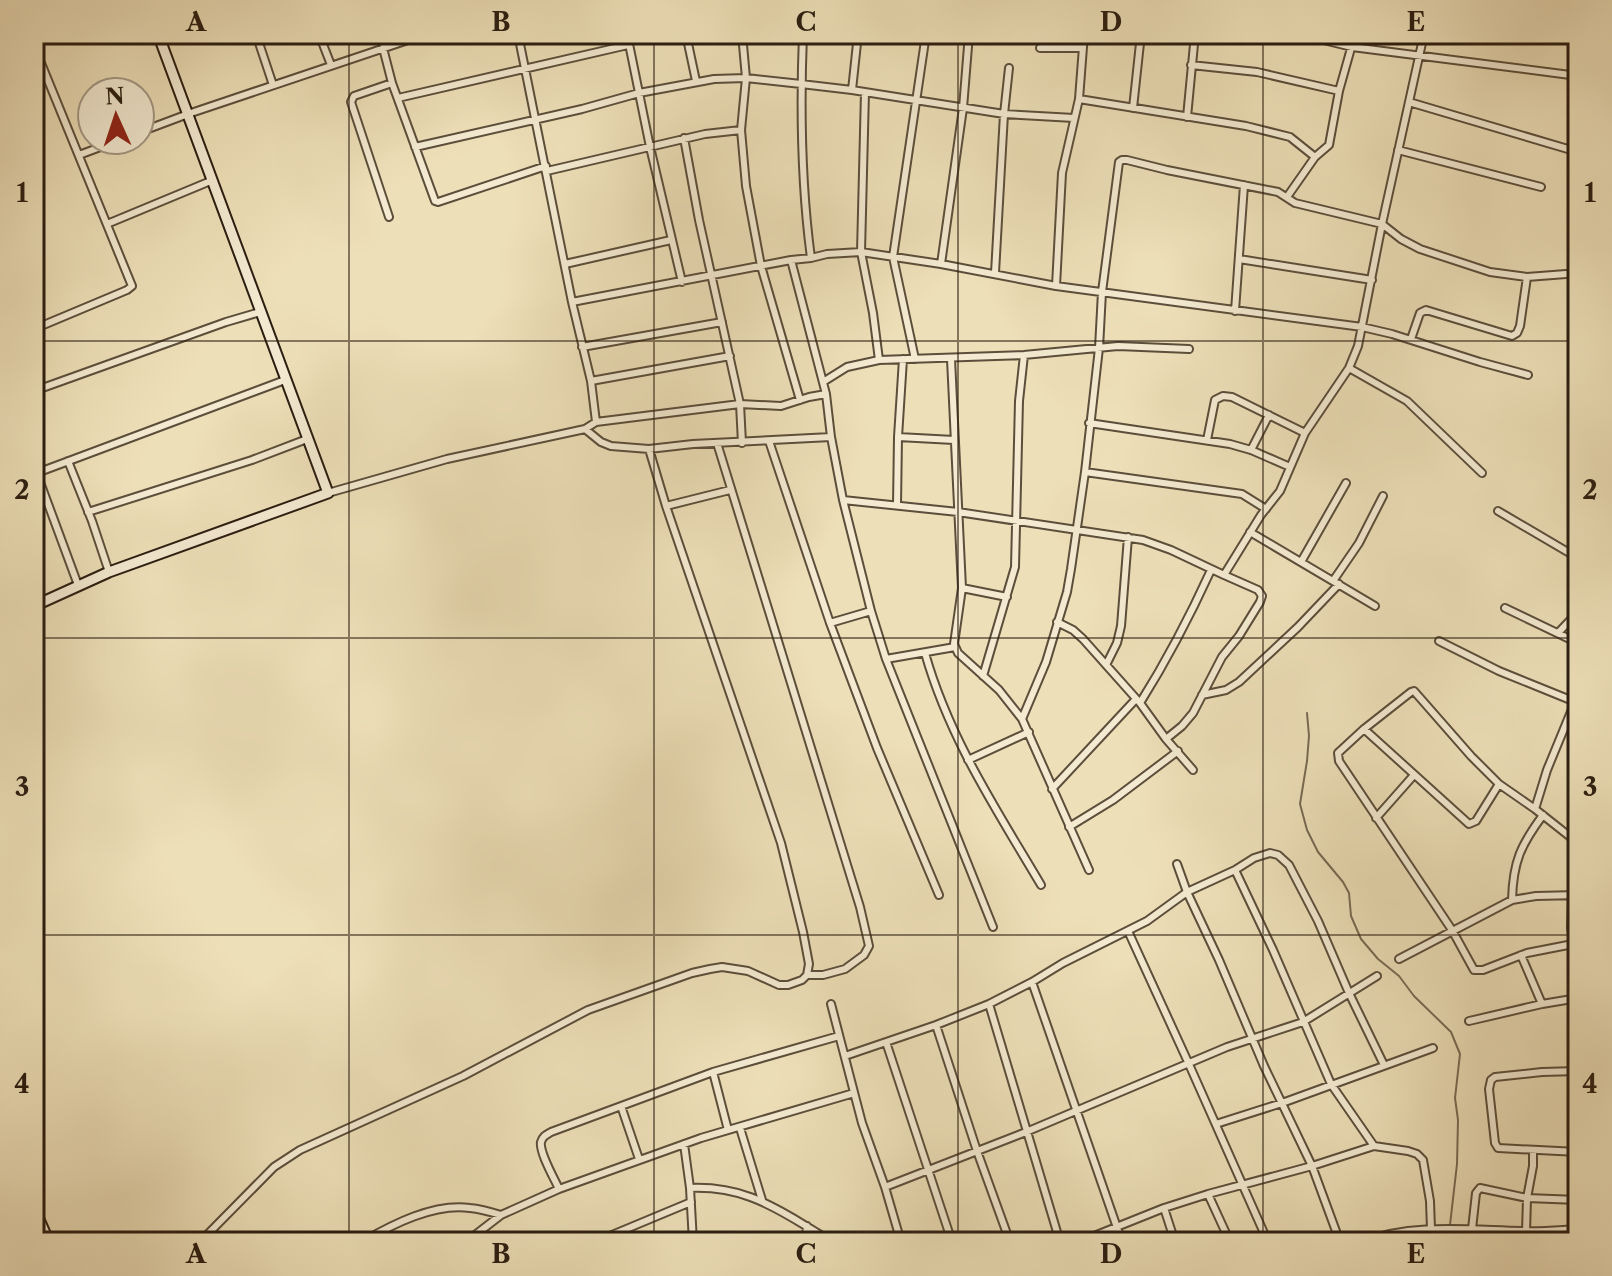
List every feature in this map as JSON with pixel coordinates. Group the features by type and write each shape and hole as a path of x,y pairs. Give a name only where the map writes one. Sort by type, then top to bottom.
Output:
{"street":[{"path":"158,34 328,493"},
{"path":"256,34 273,85"},
{"path":"319,34 331,65"},
{"path":"156,126 426,34"},
{"path":"518,34 591,381 596,422"},
{"path":"627,34 682,282"},
{"path":"686,34 696,81"},
{"path":"742,34 746,78 741,130 746,186 761,266 800,400"},
{"path":"803,34 802,174 811,258"},
{"path":"852,90 858,34"},
{"path":"915,359 893,257 926,34"},
{"path":"941,264 963,108 969,34"},
{"path":"1056,286 1064,160 1079,99 1084,34"},
{"path":"1133,108 1141,34"},
{"path":"1187,117 1195,34"},
{"path":"1299,34 1352,47 1578,76"},
{"path":"1287,197 1315,157 1329,145 1339,91 1355,34"},
{"path":"1224,575 1280,491 1305,433 1349,368 1358,346 1424,34"},
{"path":"398,98 628,45"},
{"path":"34,46 76,148"},
{"path":"383,48 392,83 433,199 438,202 546,169 684,138 741,130"},
{"path":"1040,48 1083,48"},
{"path":"1191,65 1257,72 1339,91"},
{"path":"995,273 1009,68"},
{"path":"415,147 696,81 746,78 852,90 1004,114 1074,118"},
{"path":"389,217 351,102 354,96 392,83"},
{"path":"865,92 861,252 879,360"},
{"path":"1079,99 1246,126 1290,137 1315,157"},
{"path":"1409,102 1576,151 1578,141"},
{"path":"684,138 740,404 742,443"},
{"path":"1398,150 1541,187"},
{"path":"34,329 130,288 132,283 79,156"},
{"path":"1022,719 1046,662 1067,592 1085,472 1102,292 1119,162 1122,160 1278,192 1295,203 1382,224 1410,244 1430,253 1490,272 1527,277 1566,274"},
{"path":"107,224 213,180"},
{"path":"1235,311 1244,185"},
{"path":"565,264 671,240"},
{"path":"572,302 791,260 861,252 1056,286 1362,327 1528,375"},
{"path":"1239,259 1372,280"},
{"path":"791,260 826,394 843,500 871,611 886,659 993,927"},
{"path":"1411,339 1420,313 1426,310 1512,336 1520,326 1527,277"},
{"path":"34,391 260,312"},
{"path":"582,347 722,322"},
{"path":"823,382 847,367 879,360 1024,355 1132,346 1189,349"},
{"path":"983,676 1015,567 1019,401 1024,355"},
{"path":"591,381 730,356"},
{"path":"897,505 903,359"},
{"path":"951,359 962,588 955,647 999,690 1022,719 1089,870"},
{"path":"1349,368 1407,401 1482,473"},
{"path":"78,585 35,471 285,380"},
{"path":"34,606 109,572 328,493 447,459 585,429 596,422 740,404 781,406 826,394"},
{"path":"1207,440 1215,400 1227,396 1305,433"},
{"path":"1251,450 1269,415"},
{"path":"1089,423 1230,444 1290,467"},
{"path":"585,429 611,446 649,449 831,437"},
{"path":"898,437 954,440"},
{"path":"88,512 252,460 307,439"},
{"path":"769,441 830,623 877,748 939,895"},
{"path":"717,443 868,936 868,951 851,965 836,973 807,975"},
{"path":"200,1242 274,1167 300,1150 463,1076 588,1010 692,973 722,967 748,971 779,985 802,980 807,975 809,964 803,932 781,843 649,449"},
{"path":"68,461 109,572"},
{"path":"1085,472 1242,494 1266,509"},
{"path":"1301,562 1346,483"},
{"path":"666,506 730,490"},
{"path":"1202,695 1226,690 1239,682 1298,627 1336,583 1383,496"},
{"path":"843,500 958,512 1128,537 1171,550 1258,590 1262,596 1260,602 1222,657 1187,721 1166,739"},
{"path":"1498,511 1578,558"},
{"path":"1250,532 1375,606"},
{"path":"1106,665 1121,626 1128,537"},
{"path":"1052,789 1138,701 1189,619 1211,570"},
{"path":"962,588 1007,597"},
{"path":"1505,608 1578,643"},
{"path":"830,623 871,611"},
{"path":"1558,633 1578,612"},
{"path":"1057,622 1080,636 1138,701 1193,770"},
{"path":"1439,641 1499,671 1577,702 1547,770 1535,809"},
{"path":"886,659 955,647"},
{"path":"925,653 940,701 968,760 1041,885"},
{"path":"1573,944 1521,955 1483,970 1474,970 1452,930 1376,818 1338,753 1414,691 1499,784 1578,843"},
{"path":"1364,729 1469,824 1476,821 1499,784"},
{"path":"968,760 1029,732"},
{"path":"1069,827 1113,800 1178,751"},
{"path":"1376,818 1414,775"},
{"path":"1512,900 1512,879 1517,859 1525,840 1543,815"},
{"path":"845,1056 989,1004 1128,931 1163,911 1187,892 1270,853 1289,865 1384,1065"},
{"path":"1177,864 1312,1166 1340,1242"},
{"path":"1235,870 1331,1084 1374,1146"},
{"path":"1399,959 1512,900 1575,895 1571,928 1578,968"},
{"path":"1128,931 1268,1242"},
{"path":"1521,955 1542,1004"},
{"path":"885,1187 1078,1111 1188,1062 1303,1022 1377,976"},
{"path":"1032,982 1122,1242"},
{"path":"1469,1021 1578,998"},
{"path":"831,1004 862,1123 901,1242"},
{"path":"989,1004 1060,1242"},
{"path":"936,1025 1010,1242"},
{"path":"559,1189 543,1153 543,1137 713,1072 839,1036"},
{"path":"886,1042 952,1242"},
{"path":"1216,1124 1433,1048"},
{"path":"1578,1071 1495,1077 1489,1089 1496,1147 1578,1152"},
{"path":"713,1072 728,1130"},
{"path":"466,1242 501,1215 559,1189 684,1144 854,1093"},
{"path":"621,1106 639,1159"},
{"path":"740,1128 762,1200"},
{"path":"684,1144 693,1242"},
{"path":"1079,1242 1164,1208 1374,1146 1408,1151 1423,1160 1431,1229"},
{"path":"1526,1232 1533,1151"},
{"path":"690,1188 735,1191 762,1200 833,1242"},
{"path":"1473,1242 1478,1189 1527,1198 1578,1200"},
{"path":"1208,1194 1230,1242"},
{"path":"595,1242 691,1202"},
{"path":"34,1208 49,1242"},
{"path":"362,1242 403,1221 445,1209 471,1208 501,1215"},
{"path":"1164,1208 1175,1242"},
{"path":"805,1242 807,1226"},
{"path":"1362,1242 1397,1232 1431,1229 1526,1232 1578,1229"}],"waterway":[{"path":"1307,713 1309,736 1300,804 1307,830 1318,852 1349,893 1351,916 1361,939 1451,1032 1460,1054 1455,1098 1457,1164 1450,1225"},
{"path":"1450,1231 1451,1242"}]}
